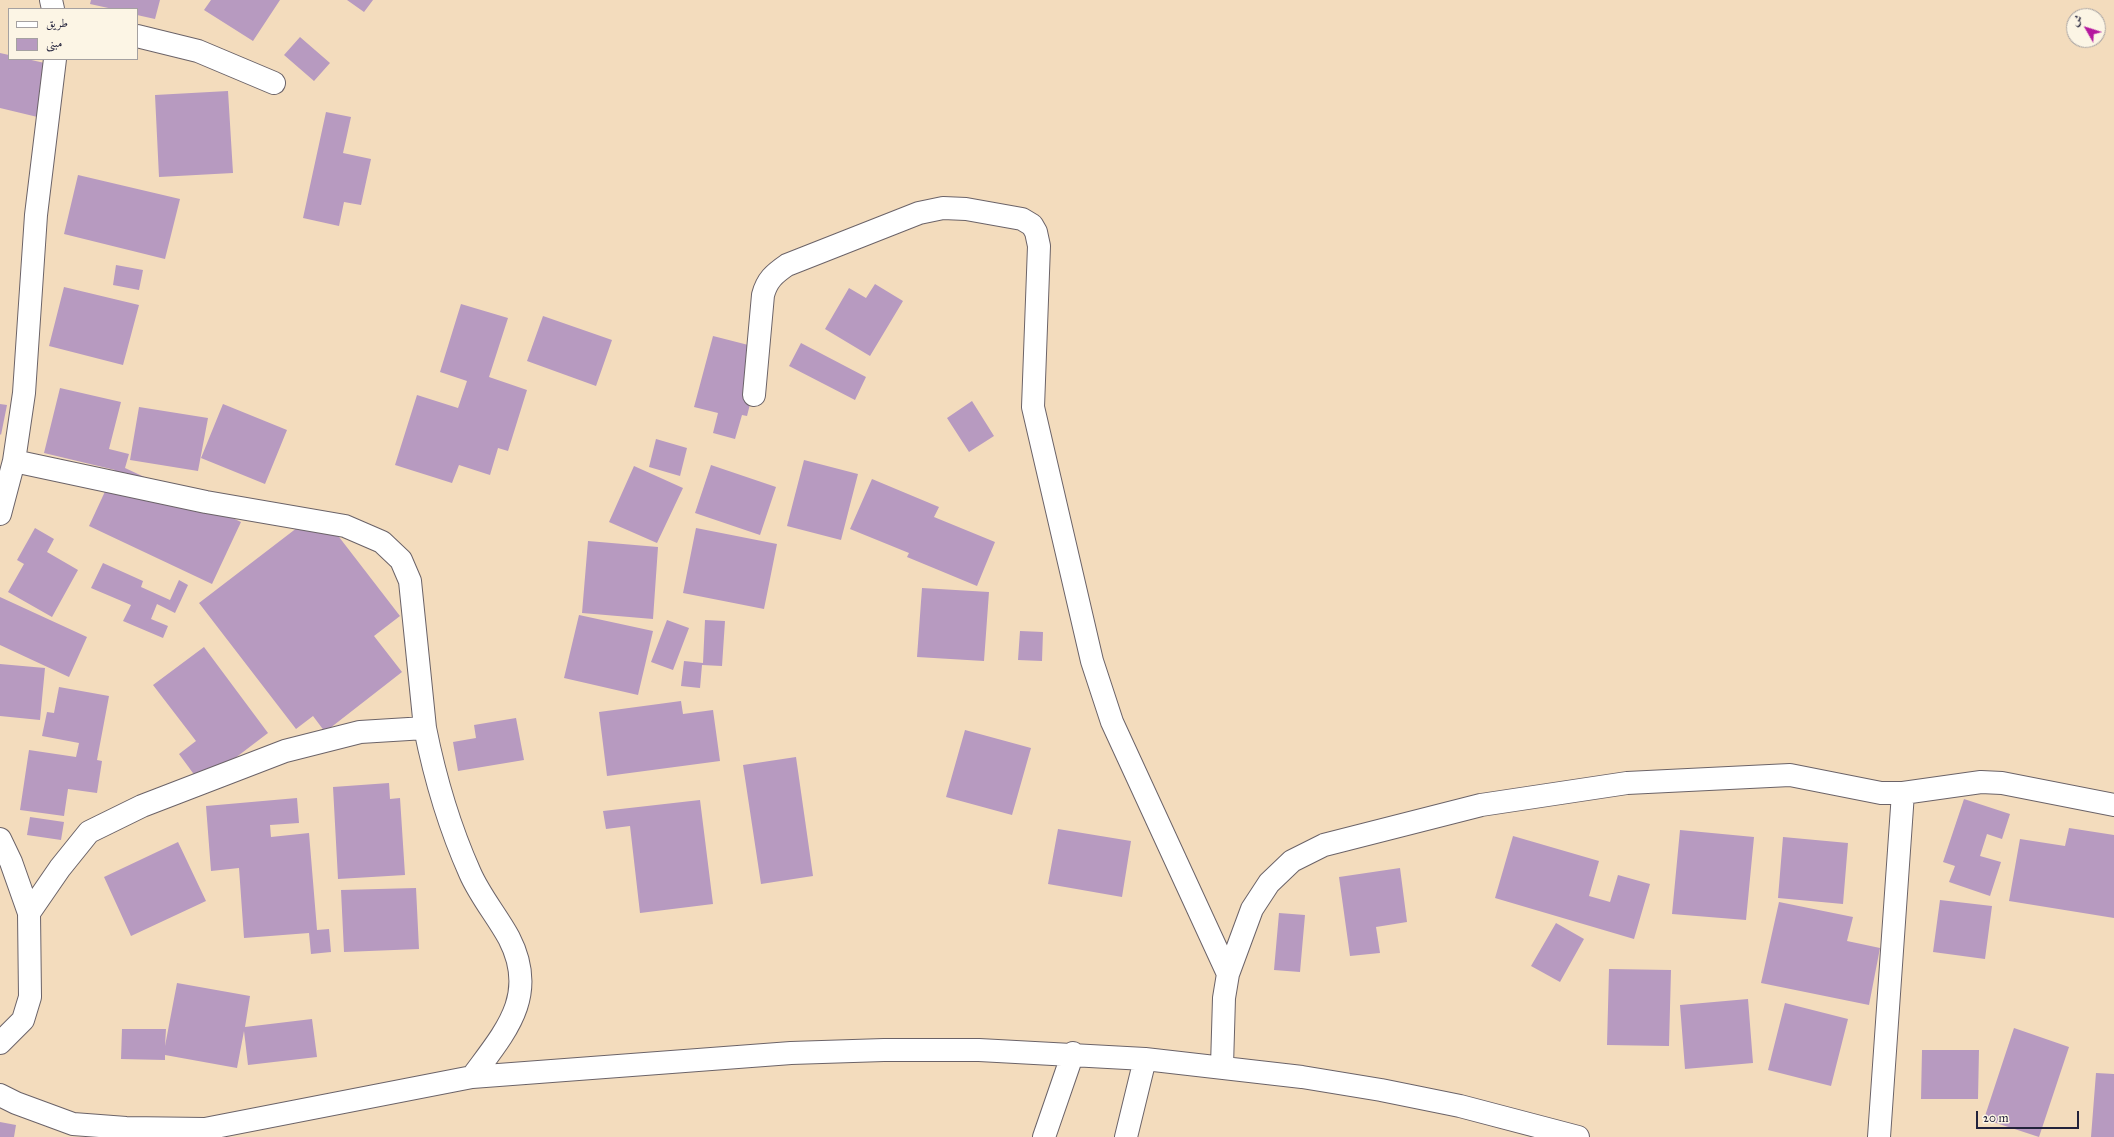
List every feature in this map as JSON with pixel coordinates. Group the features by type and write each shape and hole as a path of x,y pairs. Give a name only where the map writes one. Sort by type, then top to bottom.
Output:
{"street":[{"path":"138,36 198,50 274,83"},
{"path":"0,514 14,460 24,393 36,215 55,60"},
{"path":"754,395 763,295 766,283 774,274 787,265 919,213 943,208 966,209 1022,220 1032,225 1036,232 1039,246 1033,406 1092,661 1112,722 1228,974"},
{"path":"14,460 206,502 345,526 382,542 401,560 410,581 425,728 433,769 448,818 470,874 508,937 516,953 520,969 521,986 513,1019 504,1034 472,1077"},
{"path":"29,913 60,868 89,832 142,806 285,751 360,732 425,728"},
{"path":"1222,1066 1224,998 1228,974 1252,909 1270,883 1292,861 1324,845 1481,805 1627,783 1790,775 1881,793 1903,793 1981,782 2002,783 2114,805"},
{"path":"1880,1137 1903,793"},
{"path":"0,839 11,862 29,913 30,997 22,1020 0,1043"},
{"path":"0,1095 16,1104 73,1124 126,1128 205,1129 472,1077 791,1053 947,1050 1145,1058 1222,1066 1381,1090 1460,1106 1578,1137"},
{"path":"1044,1137 1072,1054"},
{"path":"1126,1137 1145,1058"}],"building":[{"path":"91,0 160,0 155,19 138,15 138,8 108,8 90,4"},
{"path":"211,0 280,0 253,41 204,10"},
{"path":"347,0 373,0 364,12"},
{"path":"300,37 330,63 314,81 284,55"},
{"path":"0,53 8,55 8,60 31,60 62,67 50,120 0,108"},
{"path":"228,91 233,173 159,177 155,95"},
{"path":"326,112 351,117 343,153 371,159 361,205 344,202 339,226 303,218"},
{"path":"78,175 180,199 165,259 64,234"},
{"path":"116,265 143,270 139,290 113,285"},
{"path":"875,284 903,301 870,356 825,329 849,288 866,298"},
{"path":"64,287 139,305 123,365 49,346"},
{"path":"461,304 508,318 489,377 527,390 508,451 498,448 490,475 459,465 452,483 395,465 417,395 458,408 467,381 440,372"},
{"path":"543,316 612,340 596,386 527,361"},
{"path":"713,336 764,349 747,416 742,415 735,439 713,433 718,413 694,407"},
{"path":"801,343 866,377 855,400 789,366"},
{"path":"60,388 121,402 109,449 129,454 125,468 241,522 212,584 89,526 115,470 44,453"},
{"path":"972,401 994,436 969,452 947,418"},
{"path":"0,404 7,405 1,435 0,434"},
{"path":"223,404 287,430 265,484 201,458"},
{"path":"139,407 208,418 198,471 130,460"},
{"path":"656,439 687,448 680,476 649,467"},
{"path":"804,460 858,474 841,540 787,526"},
{"path":"711,465 776,487 760,535 695,513"},
{"path":"634,466 683,488 657,543 609,522"},
{"path":"872,479 939,507 934,517 995,542 977,586 907,557 909,553 850,529"},
{"path":"319,511 400,616 374,636 402,672 325,732 313,716 296,729 199,603"},
{"path":"35,528 54,539 47,552 78,570 52,617 8,592 24,564 17,560"},
{"path":"696,528 777,544 764,609 683,593"},
{"path":"588,541 658,547 653,619 582,613"},
{"path":"103,563 143,581 141,587 170,600 179,580 188,585 175,613 157,604 151,619 168,626 163,638 123,621 131,605 91,588"},
{"path":"922,588 989,592 984,661 917,657"},
{"path":"0,597 87,637 69,677 0,645"},
{"path":"579,615 653,631 638,695 564,678"},
{"path":"667,620 689,628 673,670 651,662"},
{"path":"705,620 725,621 722,666 702,665 700,688 681,686 684,661 703,663"},
{"path":"1020,631 1043,632 1042,661 1018,660"},
{"path":"204,647 268,733 201,784 179,754 196,741 153,685"},
{"path":"0,664 45,668 40,720 0,716"},
{"path":"59,687 109,696 97,760 102,761 97,793 68,789 64,816 20,810 29,750 76,757 79,743 42,736 47,712 54,713"},
{"path":"681,701 683,714 713,710 720,761 607,776 599,712"},
{"path":"516,718 524,760 458,771 453,742 476,738 474,725"},
{"path":"965,730 1031,748 1012,815 946,797"},
{"path":"796,757 813,876 761,884 743,765"},
{"path":"389,783 390,799 400,798 405,875 338,879 333,787"},
{"path":"297,798 299,823 270,825 271,837 309,833 317,930 329,929 331,952 311,954 309,933 244,938 239,868 211,871 206,806"},
{"path":"1964,799 2010,814 2002,839 1987,834 1980,856 2001,862 1990,896 1949,882 1955,866 1943,862"},
{"path":"700,800 713,904 640,913 630,826 606,829 603,811"},
{"path":"30,817 64,822 61,840 27,835"},
{"path":"2069,828 2114,835 2114,918 2009,901 2020,839 2065,846"},
{"path":"1058,829 1131,841 1122,897 1048,884"},
{"path":"1680,830 1754,837 1746,920 1672,914"},
{"path":"1513,836 1599,861 1589,896 1610,902 1618,875 1650,884 1634,939 1495,898"},
{"path":"1783,837 1848,843 1843,904 1778,898"},
{"path":"178,842 206,901 131,936 104,877"},
{"path":"1400,868 1407,922 1376,927 1380,953 1350,956 1339,877"},
{"path":"416,888 419,949 344,952 341,890"},
{"path":"1940,900 1992,906 1985,959 1933,952"},
{"path":"1779,902 1853,917 1847,941 1880,948 1869,1005 1761,983"},
{"path":"1279,913 1305,915 1300,972 1274,970"},
{"path":"1556,923 1584,939 1560,982 1531,966"},
{"path":"1609,969 1671,970 1669,1046 1607,1045"},
{"path":"177,983 250,996 245,1027 312,1019 317,1057 248,1065 244,1031 237,1068 165,1055 165,1060 121,1059 122,1029 166,1029 165,1046"},
{"path":"1748,999 1753,1063 1685,1069 1680,1005"},
{"path":"1785,1003 1848,1019 1831,1086 1768,1070"},
{"path":"2014,1028 2069,1047 2039,1137 1984,1119"},
{"path":"1922,1050 1979,1050 1978,1099 1921,1099"},
{"path":"2096,1073 2114,1074 2114,1137 2091,1137"},
{"path":"0,1122 16,1125 14,1137 0,1137"}]}
